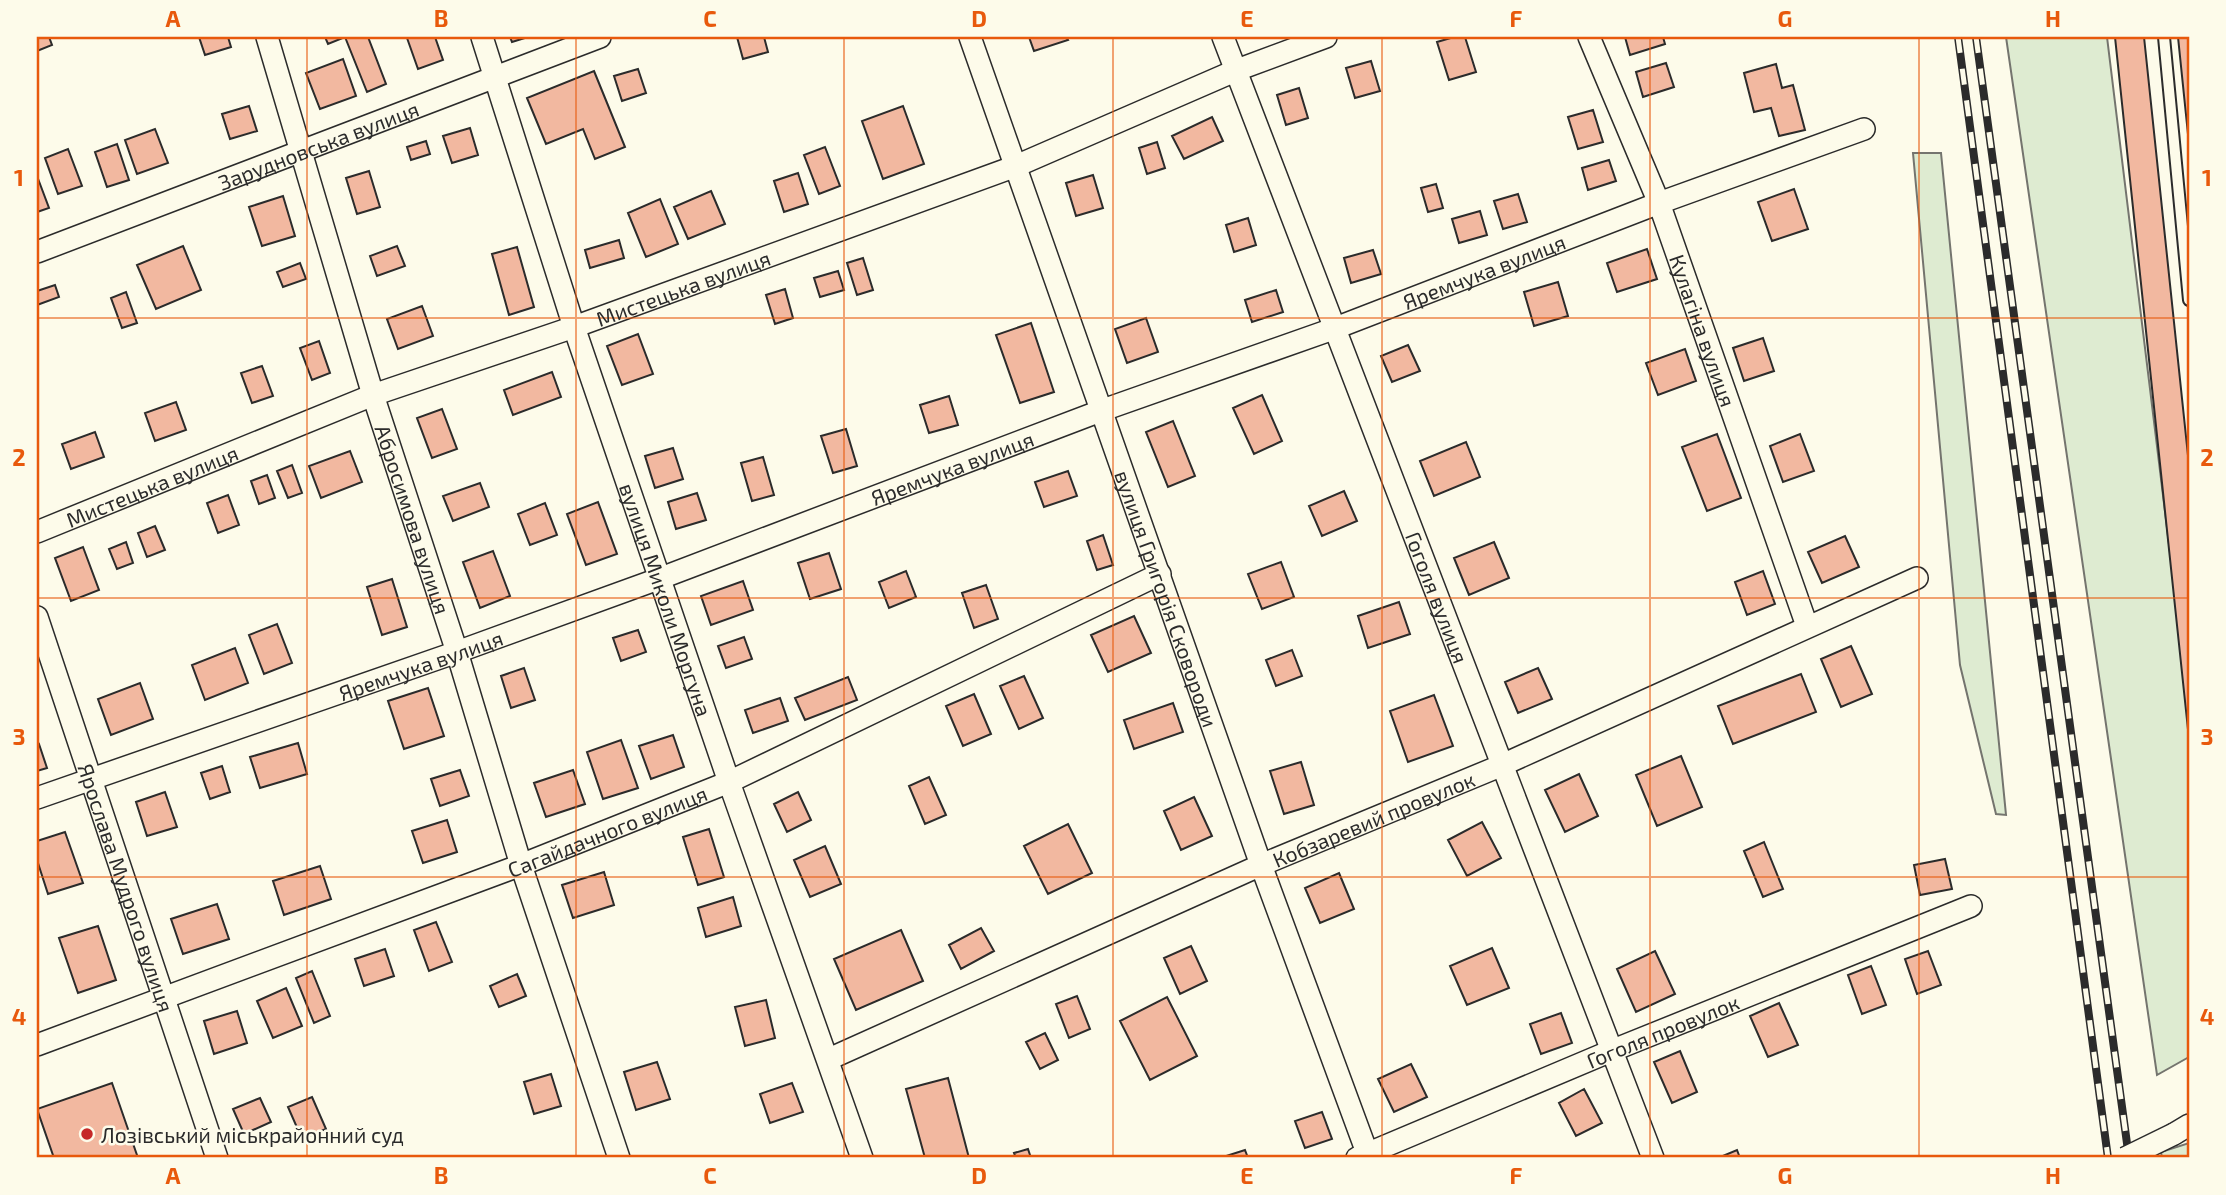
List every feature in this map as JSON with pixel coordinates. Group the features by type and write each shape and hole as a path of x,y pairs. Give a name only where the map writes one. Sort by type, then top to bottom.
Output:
{"street":[{"name":"Абросимова вулиця","path":"267,37 373,395 457,652 521,865 619,1158"},
{"name":"вулиця Миколи Моргуна","path":"482,37 574,327 729,782 862,1158"},
{"name":"Зарудновська вулиця","path":"37,252 600,37"},
{"name":"вулиця Григорія Сковороди","path":"970,37 1364,1157"},
{"name":"Гоголя вулиця","path":"1223,37 1500,766 1653,1158"},
{"name":"Мистецька вулиця","path":"37,532 373,395 574,327 1016,166 1237,71 1326,37"},
{"name":"Кулагіна вулиця","path":"1589,37 1659,203 1807,626"},
{"name":"Яремчука вулиця","path":"37,798 661,578 1103,410 1333,328 1659,203 1864,129"},
{"name":"Сагайдачного вулиця","path":"37,1045 521,865 729,782 1160,574"},
{"name":"Кобзаревий провулок","path":"829,1059 1261,865 1500,766 1917,578"},
{"name":"Ярослава Мудрого вулиця","path":"37,617 216,1158"},
{"name":"Гоголя провулок","path":"1364,1157 1611,1051 1971,906"},
{"path":"2124,1158 2181,1130"}],"lane":[{"path":"2164,37 2189,300"}],"green space":[{"path":"2006,37 2107,37 2189,708 2189,1057 2157,1075"},
{"path":"1913,153 1941,153 2006,815 1996,814 1960,665"},
{"path":"2189,1143 2189,1158 2162,1158 2161,1152"}],"building":[{"path":"37,37 49,37 52,45 37,51"},
{"path":"199,37 228,37 231,47 205,55"},
{"path":"325,37 345,37 328,44"},
{"path":"345,37 368,37 386,84 367,92"},
{"path":"435,37 443,60 418,69 407,38"},
{"path":"510,37 528,37 512,42"},
{"path":"737,37 764,37 768,52 743,59"},
{"path":"1029,37 1066,37 1068,40 1034,51"},
{"path":"1465,37 1476,72 1449,80 1437,42"},
{"path":"1625,37 1663,37 1665,44 1630,55"},
{"path":"2115,37 2144,37 2189,465 2189,739"},
{"path":"2178,37 2189,37 2189,144"},
{"path":"343,59 356,96 320,109 306,73"},
{"path":"1371,61 1380,91 1355,98 1346,68"},
{"path":"1666,63 1674,87 1643,97 1636,72"},
{"path":"1776,64 1782,88 1793,85 1805,130 1779,136 1771,108 1754,112 1744,73"},
{"path":"638,69 646,93 622,101 614,76"},
{"path":"594,71 625,147 595,159 583,129 546,144 527,98"},
{"path":"1299,88 1308,118 1286,125 1277,95"},
{"path":"249,106 257,131 230,139 222,114"},
{"path":"903,106 924,164 883,179 862,121"},
{"path":"1593,110 1603,142 1578,149 1568,117"},
{"path":"1212,117 1223,141 1184,159 1172,136"},
{"path":"470,128 478,155 452,163 443,136"},
{"path":"155,129 168,163 137,174 125,140"},
{"path":"426,141 430,154 411,160 407,147"},
{"path":"1157,142 1165,168 1147,174 1139,148"},
{"path":"117,144 129,180 107,187 95,152"},
{"path":"825,147 840,186 819,194 804,155"},
{"path":"68,149 82,186 58,194 45,158"},
{"path":"1609,160 1616,181 1588,190 1582,168"},
{"path":"369,171 380,207 357,214 346,178"},
{"path":"798,173 808,204 784,212 774,181"},
{"path":"1093,175 1103,208 1076,216 1066,183"},
{"path":"37,176 49,208 37,212"},
{"path":"1436,184 1443,208 1428,212 1421,188"},
{"path":"1794,189 1808,229 1772,241 1758,202"},
{"path":"711,191 725,224 688,239 674,207"},
{"path":"1518,194 1527,222 1503,229 1494,201"},
{"path":"283,196 295,236 262,246 249,207"},
{"path":"660,199 678,244 646,257 628,213"},
{"path":"1480,211 1487,235 1459,243 1452,219"},
{"path":"1248,218 1256,245 1234,252 1226,225"},
{"path":"619,240 624,258 590,268 585,250"},
{"path":"183,246 201,290 156,309 137,265"},
{"path":"397,246 405,266 377,276 370,256"},
{"path":"517,247 534,307 509,315 492,254"},
{"path":"1647,249 1657,279 1617,292 1607,263"},
{"path":"1373,250 1381,274 1351,283 1344,258"},
{"path":"863,258 873,290 857,295 847,263"},
{"path":"300,263 306,279 283,287 277,272"},
{"path":"838,271 844,290 820,297 814,278"},
{"path":"1558,282 1568,316 1534,326 1524,292"},
{"path":"55,285 59,297 37,305 37,291"},
{"path":"785,289 793,318 775,324 766,295"},
{"path":"1276,290 1283,312 1252,322 1245,300"},
{"path":"126,292 137,323 122,328 111,298"},
{"path":"422,306 433,336 398,349 387,319"},
{"path":"1146,318 1158,352 1127,363 1115,329"},
{"path":"1031,323 1054,392 1020,403 996,335"},
{"path":"638,334 653,374 622,385 607,346"},
{"path":"1763,338 1774,371 1744,381 1733,348"},
{"path":"319,341 330,373 312,380 300,348"},
{"path":"1408,345 1420,371 1392,382 1381,356"},
{"path":"1685,349 1696,381 1658,395 1646,363"},
{"path":"262,366 273,396 252,403 241,373"},
{"path":"552,372 561,397 513,415 504,390"},
{"path":"1262,395 1282,441 1254,454 1233,408"},
{"path":"949,396 958,425 929,433 920,405"},
{"path":"176,402 186,430 155,441 145,413"},
{"path":"442,409 457,449 432,458 417,418"},
{"path":"1173,421 1195,476 1168,487 1146,432"},
{"path":"846,429 857,466 833,473 821,436"},
{"path":"95,432 104,457 71,469 62,444"},
{"path":"1717,434 1741,498 1707,511 1682,447"},
{"path":"1800,434 1814,471 1783,482 1770,446"},
{"path":"1466,442 1480,477 1434,496 1420,461"},
{"path":"673,448 683,479 655,488 645,456"},
{"path":"350,451 362,482 321,498 309,466"},
{"path":"763,457 774,495 752,501 741,463"},
{"path":"292,465 302,493 288,498 277,471"},
{"path":"1068,471 1077,496 1044,507 1035,482"},
{"path":"267,475 275,498 259,504 251,481"},
{"path":"480,483 489,507 453,521 443,496"},
{"path":"1344,491 1357,521 1322,536 1309,506"},
{"path":"697,493 706,520 676,529 668,502"},
{"path":"228,495 239,525 218,533 207,503"},
{"path":"598,502 617,554 586,565 567,514"},
{"path":"545,503 557,535 530,545 518,514"},
{"path":"155,526 165,550 147,557 138,533"},
{"path":"1103,535 1113,565 1097,570 1087,541"},
{"path":"1845,536 1859,567 1822,583 1808,552"},
{"path":"126,542 133,563 117,569 109,549"},
{"path":"1494,542 1509,578 1469,595 1454,558"},
{"path":"83,547 99,590 71,601 55,558"},
{"path":"493,551 510,596 480,608 463,562"},
{"path":"829,553 841,589 810,599 798,563"},
{"path":"1281,562 1294,597 1262,609 1248,574"},
{"path":"906,571 916,597 889,608 879,582"},
{"path":"1763,571 1775,604 1747,615 1735,582"},
{"path":"392,579 407,627 382,635 367,587"},
{"path":"743,581 753,610 711,625 701,596"},
{"path":"986,585 998,619 974,628 962,593"},
{"path":"1399,602 1410,634 1368,648 1358,616"},
{"path":"1134,616 1151,653 1108,672 1091,635"},
{"path":"277,624 292,663 264,674 249,635"},
{"path":"638,630 646,652 621,661 613,638"},
{"path":"744,637 752,659 726,668 718,646"},
{"path":"1851,646 1872,694 1841,707 1821,659"},
{"path":"235,648 248,683 205,700 192,665"},
{"path":"1292,650 1302,676 1276,686 1266,660"},
{"path":"524,668 535,700 511,708 501,676"},
{"path":"1538,668 1552,699 1518,713 1505,682"},
{"path":"1801,674 1816,712 1733,744 1718,706"},
{"path":"1024,676 1043,718 1019,729 1000,686"},
{"path":"848,677 857,700 805,720 795,698"},
{"path":"140,683 153,719 111,735 98,699"},
{"path":"428,688 444,736 404,749 388,701"},
{"path":"974,694 991,734 963,746 946,706"},
{"path":"1434,695 1453,746 1408,762 1390,711"},
{"path":"780,698 788,721 753,733 745,710"},
{"path":"1173,703 1183,732 1134,749 1124,720"},
{"path":"673,735 684,767 651,779 639,746"},
{"path":"621,740 638,788 603,799 587,752"},
{"path":"298,743 307,774 260,788 250,757"},
{"path":"39,744 47,768 37,771 37,745"},
{"path":"1681,756 1702,807 1657,826 1636,775"},
{"path":"1301,762 1314,805 1284,814 1270,771"},
{"path":"222,766 230,792 210,799 201,773"},
{"path":"460,770 469,796 440,806 431,779"},
{"path":"573,770 585,804 546,817 534,783"},
{"path":"1579,774 1598,816 1565,832 1545,790"},
{"path":"929,777 946,815 925,824 909,786"},
{"path":"165,792 177,827 147,836 136,802"},
{"path":"798,792 811,820 787,832 774,804"},
{"path":"1194,797 1212,836 1181,850 1164,811"},
{"path":"447,820 457,852 423,863 412,831"},
{"path":"1482,822 1501,858 1467,876 1448,840"},
{"path":"1068,824 1092,873 1048,894 1024,846"},
{"path":"709,829 724,877 698,885 683,837"},
{"path":"65,832 83,883 48,894 37,860 37,841"},
{"path":"1764,842 1783,889 1763,897 1744,851"},
{"path":"825,846 841,884 810,897 794,860"},
{"path":"1945,859 1952,889 1920,895 1914,865"},
{"path":"320,866 331,899 284,915 273,881"},
{"path":"604,872 614,905 573,918 562,885"},
{"path":"1339,873 1354,909 1320,923 1305,888"},
{"path":"733,897 741,926 706,937 698,908"},
{"path":"217,904 229,939 183,954 171,919"},
{"path":"436,922 452,962 429,971 414,930"},
{"path":"98,926 116,980 78,993 59,938"},
{"path":"981,928 994,951 961,969 949,945"},
{"path":"901,930 923,981 856,1010 834,959"},
{"path":"1191,946 1207,981 1180,994 1164,958"},
{"path":"1492,948 1509,988 1467,1005 1450,966"},
{"path":"385,949 394,976 364,986 355,959"},
{"path":"1655,951 1675,994 1636,1012 1617,969"},
{"path":"1928,951 1941,985 1917,994 1905,959"},
{"path":"1871,966 1886,1005 1862,1014 1848,975"},
{"path":"312,971 330,1016 314,1023 296,978"},
{"path":"517,974 526,996 499,1007 490,986"},
{"path":"286,988 302,1026 273,1038 257,1001"},
{"path":"1077,996 1090,1029 1069,1038 1056,1004"},
{"path":"1167,997 1197,1056 1150,1080 1120,1021"},
{"path":"766,1000 775,1038 745,1046 735,1007"},
{"path":"1779,1003 1798,1045 1768,1057 1750,1016"},
{"path":"237,1011 247,1043 214,1054 204,1021"},
{"path":"1561,1013 1572,1043 1541,1054 1530,1024"},
{"path":"1045,1033 1058,1060 1040,1069 1026,1042"},
{"path":"1680,1051 1697,1092 1672,1103 1654,1062"},
{"path":"657,1062 670,1099 636,1110 624,1072"},
{"path":"1411,1064 1427,1097 1394,1112 1378,1079"},
{"path":"551,1074 561,1106 534,1114 524,1082"},
{"path":"948,1078 969,1158 925,1158 906,1089"},
{"name":"Лозівський міськрайонний суд","path":"112,1083 138,1158 54,1158 37,1109"},
{"path":"792,1083 803,1112 770,1123 760,1094"},
{"path":"1584,1089 1602,1123 1576,1136 1559,1103"},
{"path":"312,1097 326,1129 302,1139 288,1107"},
{"path":"260,1098 271,1122 244,1134 233,1109"},
{"path":"1322,1112 1332,1139 1305,1148 1295,1121"},
{"path":"1028,1149 1031,1158 1016,1158 1014,1153"},
{"path":"1245,1150 1248,1158 1220,1158"},
{"path":"1737,1150 1740,1158 1718,1158"}],"railway":[{"path":"1958,37 2108,1158"},
{"path":"1976,37 2129,1158"}],"place":[{"name":"Лозівський міськрайонний суд","path":"87,1134"}]}
